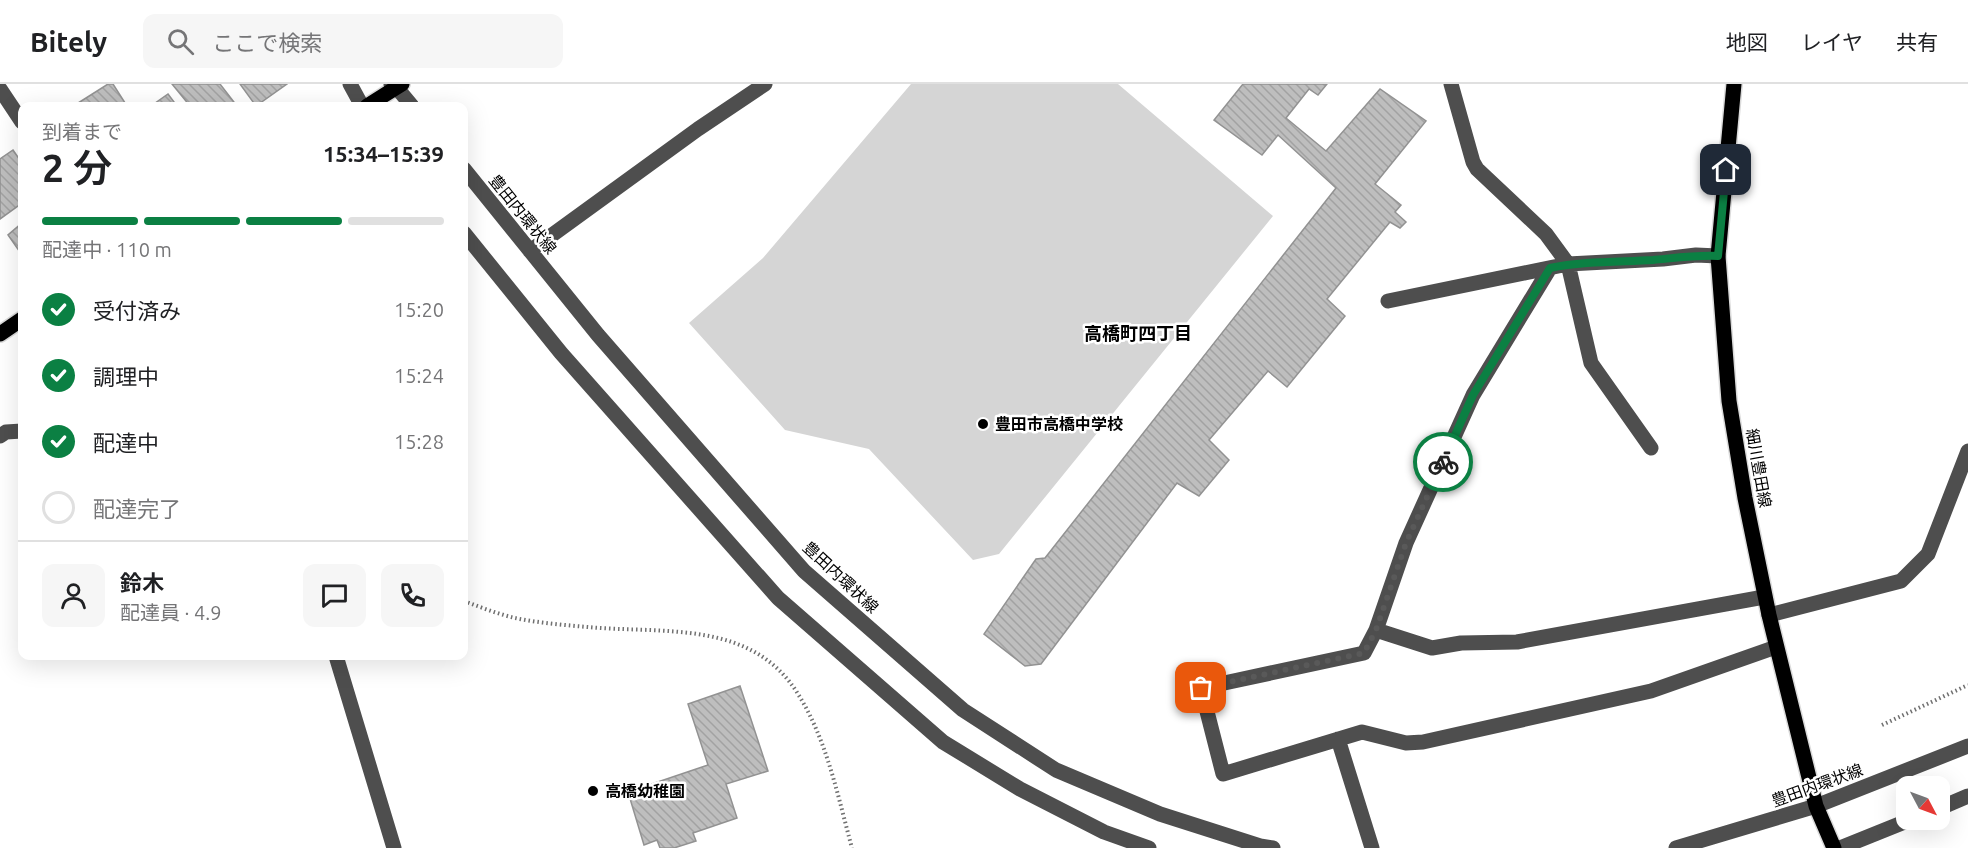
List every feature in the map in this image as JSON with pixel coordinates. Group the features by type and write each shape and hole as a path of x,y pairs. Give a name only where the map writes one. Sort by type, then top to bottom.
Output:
{"main road":[{"name":"細川豊田線","path":"1734,84 1718,256 1729,401 1768,615 1816,807 1834,848"},
{"path":"373,102 397,85"},
{"path":"0,334 18,323"}],"street":[{"path":"350,84 360,102"},
{"path":"530,251 698,129 765,84"},
{"path":"1450,84 1477,169 1546,234 1568,264 1591,363 1651,448"},
{"path":"397,85 409,102"},
{"path":"2,94 18,116"},
{"name":"豊田内環状線","path":"468,174 598,335 804,571 963,710 1056,770 1160,814 1260,846 1273,848"},
{"path":"468,237 561,353 778,598 943,741 1020,789 1104,832 1149,848"},
{"path":"1388,301 1568,264 1696,255 1718,256"},
{"path":"1550,268 1473,395 1406,543 1376,630 1364,653 1201,688 1223,774 1362,732 1406,743 1423,742 1651,691 1776,646"},
{"path":"0,436 6,432 18,431"},
{"path":"1768,615 1901,581 1928,554 1968,451"},
{"path":"1376,630 1432,648 1461,643 1518,642 1764,597"},
{"path":"337,660 394,848"},
{"path":"1338,739 1372,848"},
{"name":"豊田内環状線","path":"1676,848 1816,807 1968,747"},
{"path":"1950,804 1968,796"},
{"path":"1840,848 1896,825"}],"path":[{"path":"468,602 514,618 589,627 684,631 714,636 743,645 765,659 785,675 799,694 824,750 852,848"},
{"path":"1882,725 1968,685"}],"shaded area":[{"path":"911,84 1118,84 1273,216 999,554 973,560 869,449 785,430 689,323 763,258"}],"building":[{"path":"108,84 113,84 124,102 80,102"},
{"path":"172,84 220,84 234,102 187,102"},
{"path":"240,84 287,84 262,102 253,102"},
{"path":"1243,84 1327,84 1318,95 1309,89 1286,118 1326,151 1380,89 1426,121 1375,184 1401,205 1395,212 1406,222 1400,228 1390,222 1327,299 1345,316 1287,387 1268,371 1209,440 1229,460 1199,496 1177,483 1041,664 1025,666 984,634 1036,559 1045,558 1336,188 1278,135 1262,155 1214,120"},
{"path":"168,94 174,102 157,102"},
{"path":"13,150 18,157 18,206 0,219 0,159"},
{"path":"18,226 18,249 8,235"},
{"path":"740,686 768,771 726,784 737,818 693,833 696,841 674,848 660,848 657,840 644,845 628,792 708,765 688,704"}],"way so far":[{"path":"1201,688 1364,653 1376,630 1406,543 1443,462"}],"place":[{"name":"豊田市高橋中学校","path":"983,424"},
{"name":"高橋幼稚園","path":"593,791"}],"district":[{"name":"高橋町四丁目","path":"1138,333"}],"route":[{"path":"1443,462 1473,395 1550,268 1568,264 1696,255 1718,256 1726,170"}]}
